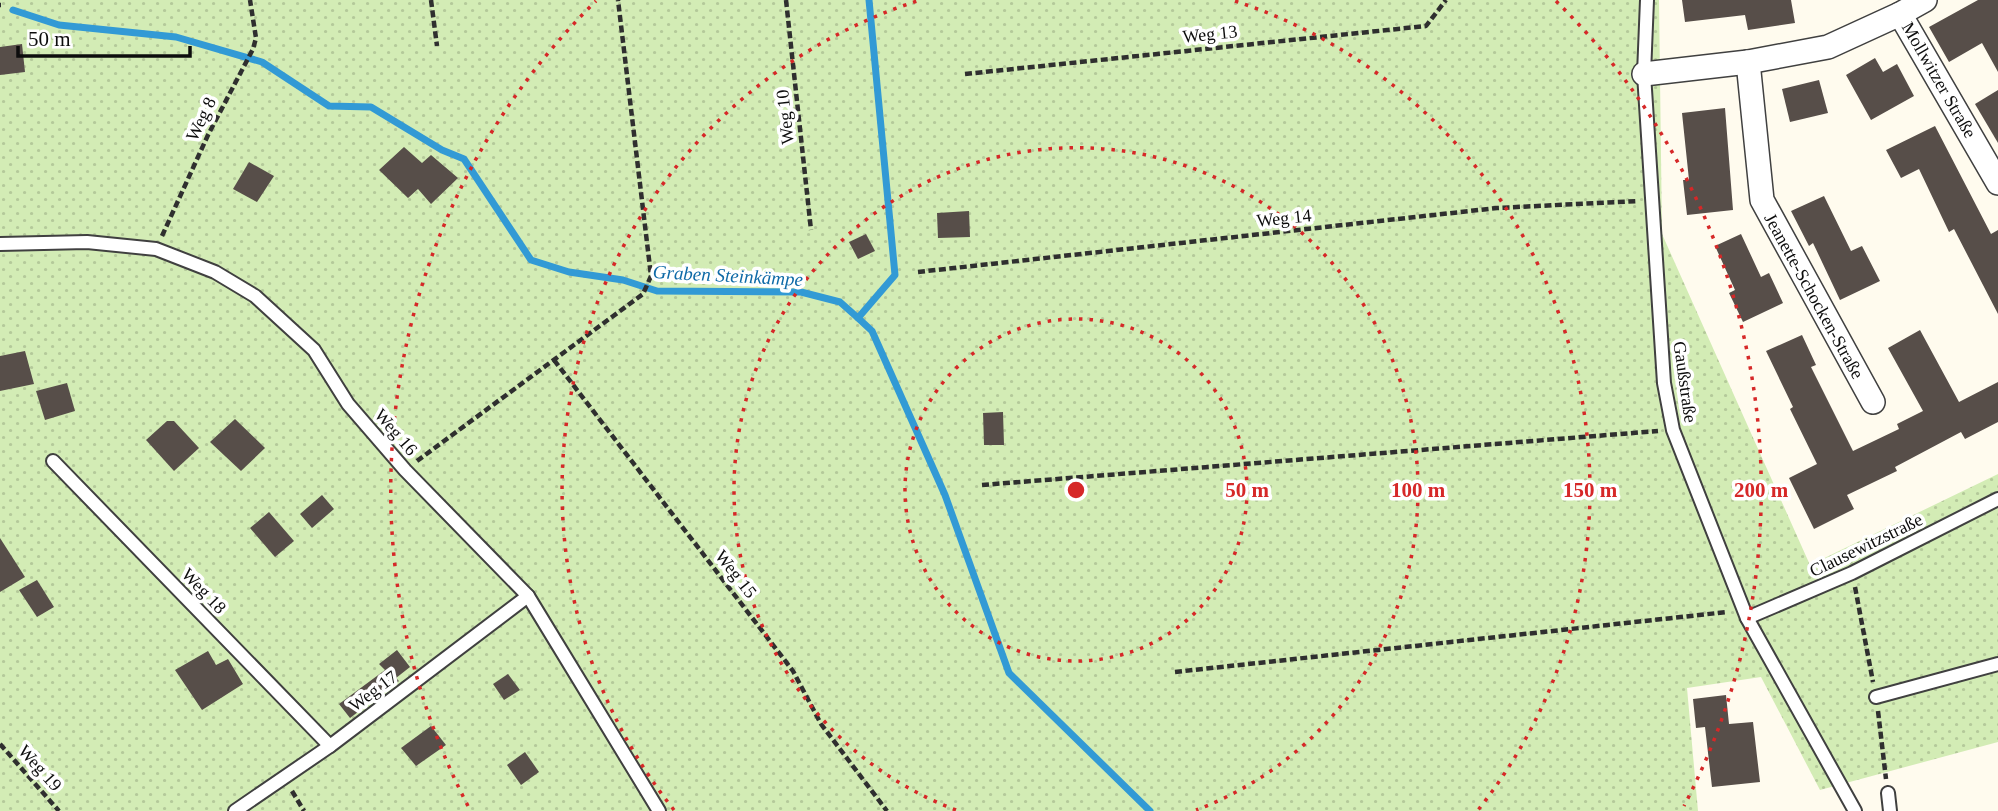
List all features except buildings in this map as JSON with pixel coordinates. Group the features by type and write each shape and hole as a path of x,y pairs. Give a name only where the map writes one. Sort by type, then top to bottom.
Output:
{"street":[{"path":"1644,74 1748,62 1828,47 1925,0"},
{"name":"Mollwitzer Straße","path":"1900,14 1998,183"},
{"name":"Jeanette-Schocken-Straße","path":"1748,62 1762,200 1872,402"}],"lane":[{"name":"Gaußstraße","path":"1647,0 1644,74 1664,383 1673,430 1746,614 1855,811"},
{"name":"Weg 16","path":"0,244 87,242 156,249 215,272 255,296 314,350 348,404 405,470 528,596 659,811"},
{"name":"Weg 18","path":"53,461 330,746"},
{"name":"Clausewitzstraße","path":"1746,614 1852,573 1998,499"},
{"name":"Weg 17","path":"235,811 330,746 528,596"},
{"path":"1876,697 1998,664"},
{"path":"1888,793 1890,811"}],"path":[{"name":"Weg 8","path":"156,249 208,135 253,49 256,38 250,0"},
{"path":"431,0 437,46"},
{"path":"405,470 643,294 651,276 618,0"},
{"name":"Weg 10","path":"786,0 811,230"},
{"name":"Weg 13","path":"965,74 1426,26 1446,0"},
{"name":"Weg 14","path":"918,272 1497,208 1654,200"},
{"name":"Weg 15","path":"554,360 793,671 821,724 887,811"},
{"path":"982,485 1673,430"},
{"path":"1852,573 1876,697 1888,793"},
{"path":"1175,672 1746,614"},
{"name":"Weg 19","path":"0,744 59,811"},
{"path":"285,779 304,811"}],"green space":[{"path":"0,0 1659,0 1662,234 1810,565 1998,474 1998,742 1820,790 1761,677 1687,688 1698,811 0,811"}],"waterway":[{"name":"Graben Steinkämpe","path":"13,10 59,25 176,37 262,62 329,106 371,107 442,150 464,159 531,260 569,272 623,280 657,291 801,292 840,302 858,318 895,275 869,0"},
{"path":"858,318 872,331 945,495 1009,673 1150,811"}]}
